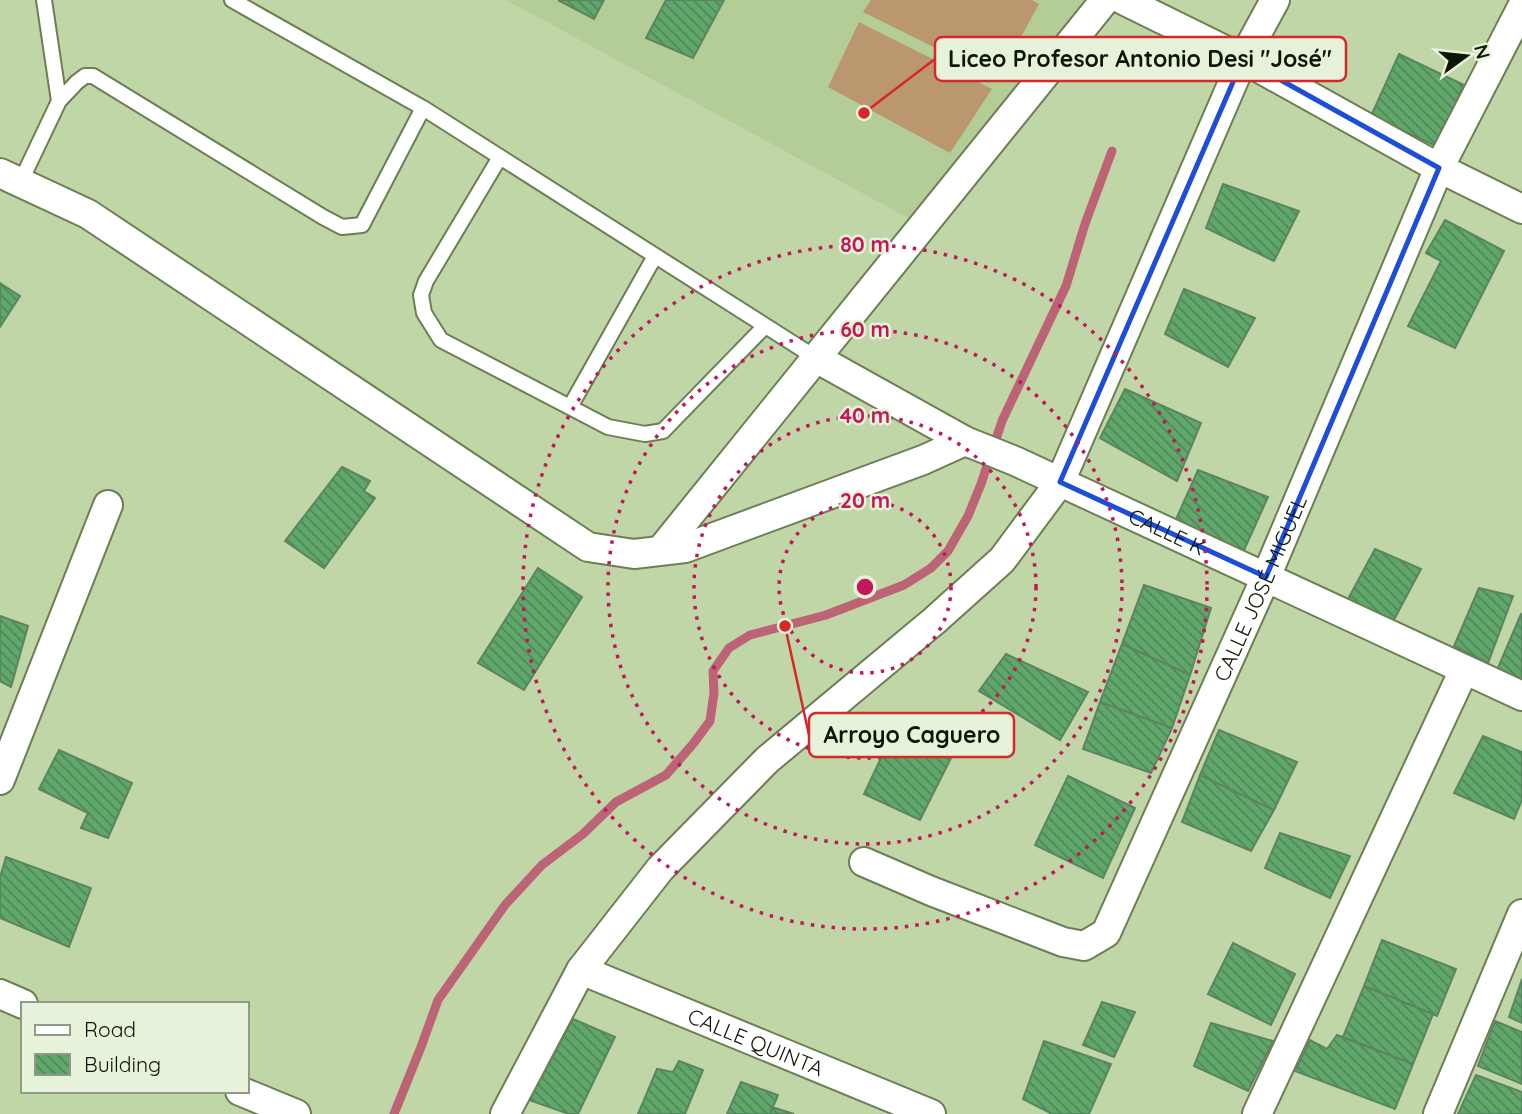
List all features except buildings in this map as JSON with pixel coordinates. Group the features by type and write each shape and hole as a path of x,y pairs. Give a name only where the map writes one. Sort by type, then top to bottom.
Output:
{"street":[{"path":"661,550 1105,0"},
{"path":"1123,0 1243,59 1439,168 1522,209"},
{"path":"505,1114 581,970 660,869 767,760 934,621 1002,560 1060,482 1243,59 1275,0"},
{"name":"CALLE JOSÉ MIGUEL","path":"864,862 1063,942 1084,946 1106,933 1266,577 1439,168 1522,7"},
{"path":"10,178 89,214 588,547 634,554 685,548 972,444"},
{"name":"CALLE K","path":"816,358 972,444 1015,461 1522,696"},
{"path":"0,780 108,505"},
{"path":"1257,1114 1464,670"},
{"path":"1438,1114 1522,914"},
{"name":"CALLE QUINTA","path":"581,970 931,1114"},
{"path":"0,995 21,1003"},
{"path":"245,1093 296,1114"}],"lane":[{"path":"44,0 60,101"},
{"path":"232,0 423,108 816,358"},
{"path":"10,178 60,101 76,82 85,76 93,76 323,217 342,227 362,225 423,108"},
{"path":"500,157 426,281 421,295 424,313 441,340 608,427 645,433 663,430 765,326"},
{"path":"570,407 655,256"}],"highlighted area":[{"path":"1243,59 1439,168 1266,577 1060,482"}],"shaded area":[{"path":"506,0 1105,0 923,226"},
{"path":"871,0 1032,0 1039,4 998,79 863,12"},
{"path":"859,22 992,89 950,153 828,87"}],"waterway":[{"path":"394,1114 438,1000 505,905 542,865 583,834 616,802 666,775 710,721 714,693 713,671 729,648 750,635 826,615 904,585 931,568 948,551 968,516 1002,421 1066,286 1112,151"}],"place":[{"name":"Liceo Profesor Antonio Desi \"José\"","path":"864,113"},
{"name":"Arroyo Caguero","path":"785,626"}]}
